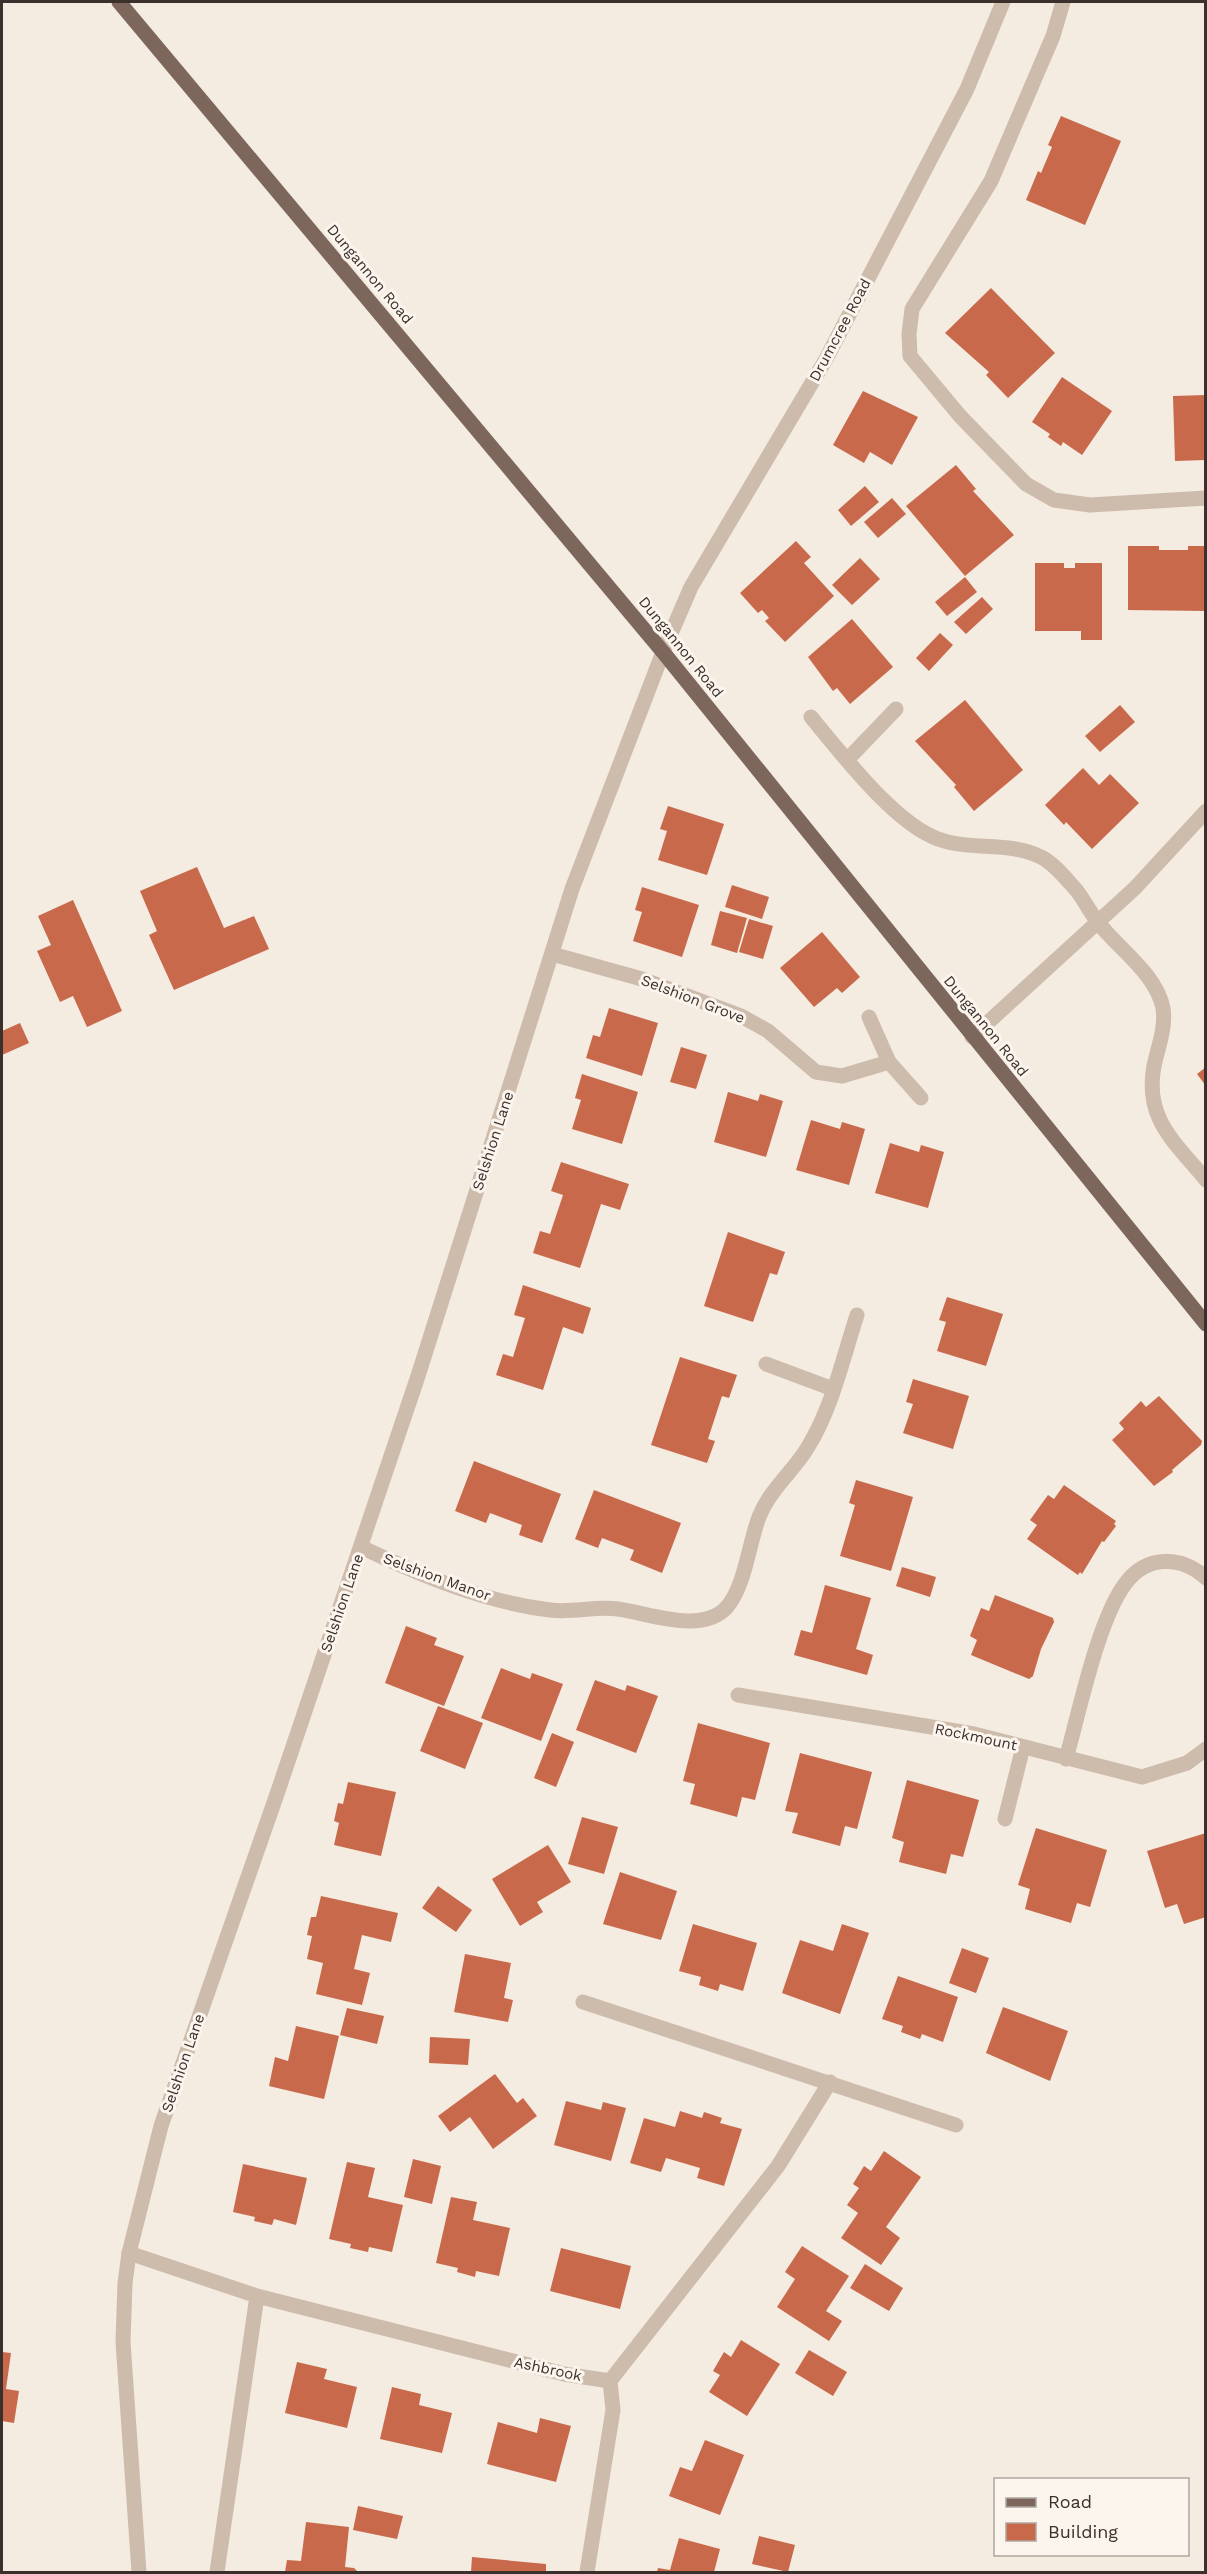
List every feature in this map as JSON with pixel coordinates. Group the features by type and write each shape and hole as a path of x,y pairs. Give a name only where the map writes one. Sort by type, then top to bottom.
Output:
{"main road":[{"name":"Dungannon Road","path":"119,2 663,652 1206,1324"}],"street":[{"name":"Drumcree Road","path":"663,652 691,587 826,359 967,89 1003,2"},
{"path":"1063,2 1053,36 991,181 912,309 909,334 910,356 960,416 1026,484 1054,500 1090,505 1206,498"},
{"name":"Selshion Lane","path":"139,2572 123,2342 129,2253 161,2126 418,1376 586,850 652,686 663,652"},
{"path":"847,760 896,709"},
{"path":"811,717 847,760 909,824 938,839 960,844 1023,850 1042,857 1079,894 1098,922 1141,969 1158,997 1162,1007 1162,1033 1154,1067 1151,1101 1162,1125 1206,1180"},
{"path":"972,1037 1136,888 1206,811"},
{"name":"Selshion Grove","path":"552,954 642,979 741,1016 768,1031 816,1072 842,1076 889,1062"},
{"path":"869,1017 889,1062 921,1098"},
{"name":"Selshion Manor","path":"361,1547 407,1569 474,1593 530,1608 553,1611 614,1609 681,1622 708,1618 726,1608 732,1598 759,1517 773,1490 807,1449 821,1424 857,1315"},
{"path":"766,1364 832,1389"},
{"path":"1066,1760 1107,1620 1125,1583 1141,1570 1158,1561 1186,1563 1206,1578"},
{"name":"Rockmount","path":"738,1695 974,1734 1066,1760 1142,1777 1187,1763 1206,1749"},
{"path":"1005,1819 1023,1747"},
{"path":"583,2002 956,2125"},
{"path":"587,2572 613,2410 610,2381 778,2166 830,2082"},
{"name":"Ashbrook","path":"129,2253 257,2296 564,2374 610,2381"},
{"path":"217,2572 257,2296"}],"building":[{"path":"1061,116 1121,141 1085,225 1026,200 1038,171 1041,173 1052,147 1048,145"},
{"path":"991,288 1055,353 1008,398 986,375 989,372 945,333"},
{"path":"1062,377 1112,411 1082,455 1063,442 1061,446 1048,437 1050,434 1032,422"},
{"path":"863,391 918,417 892,465 870,452 864,463 833,445"},
{"path":"1206,395 1206,460 1175,461 1173,396"},
{"path":"956,465 976,489 973,491 1014,535 965,576 906,506"},
{"path":"865,486 879,502 851,526 838,510"},
{"path":"892,498 906,514 878,538 864,522"},
{"path":"796,541 811,557 804,563 834,596 785,642 765,621 769,618 762,610 758,613 740,593"},
{"path":"1128,546 1159,546 1159,550 1188,550 1188,546 1206,546 1206,611 1128,610"},
{"path":"860,558 880,579 852,605 832,585"},
{"path":"1035,563 1064,563 1064,568 1075,568 1075,563 1102,563 1102,640 1081,640 1081,631 1035,631"},
{"path":"965,577 977,592 947,616 935,602"},
{"path":"982,597 993,609 966,634 954,622"},
{"path":"852,619 893,667 850,704 837,688 833,691 808,657"},
{"path":"940,633 953,645 929,671 916,658"},
{"path":"965,700 1023,770 974,811 954,787 956,785 915,741"},
{"path":"1120,705 1135,722 1100,752 1085,736"},
{"path":"1083,768 1099,785 1110,774 1139,803 1092,849 1066,822 1064,825 1045,805"},
{"path":"668,806 724,824 707,875 658,860 667,831 660,829"},
{"path":"197,867 224,928 254,916 269,949 174,990 149,935 157,931 140,891"},
{"path":"732,885 769,897 762,919 725,907"},
{"path":"642,887 699,905 682,957 633,941 642,912 635,910"},
{"path":"73,900 122,1011 87,1027 73,996 60,1002 37,951 51,945 38,916"},
{"path":"720,911 747,918 737,953 711,945"},
{"path":"749,919 773,926 763,959 739,952"},
{"path":"822,932 860,977 842,993 837,988 814,1007 780,968"},
{"path":"609,1008 658,1023 642,1076 586,1058 593,1035 600,1037"},
{"path":"20,1023 29,1043 2,1055 2,1031"},
{"path":"681,1047 707,1055 696,1089 670,1082"},
{"path":"1206,1067 1206,1086 1197,1074"},
{"path":"582,1074 638,1092 622,1144 572,1129 581,1100 575,1098"},
{"path":"728,1092 758,1101 760,1094 783,1101 766,1157 714,1142"},
{"path":"811,1120 840,1129 842,1122 865,1129 849,1185 796,1170"},
{"path":"890,1143 919,1152 921,1145 944,1152 928,1208 875,1193"},
{"path":"561,1162 629,1184 620,1210 601,1204 580,1268 533,1253 540,1231 550,1234 563,1195 551,1191"},
{"path":"728,1232 785,1252 777,1275 770,1273 753,1322 704,1306"},
{"path":"523,1285 591,1308 583,1334 563,1327 543,1390 496,1375 503,1354 513,1357 525,1318 514,1315"},
{"path":"947,1297 1003,1314 986,1366 937,1351 946,1322 939,1320"},
{"path":"680,1357 737,1375 729,1398 722,1396 708,1439 715,1441 707,1463 651,1445"},
{"path":"913,1379 969,1396 953,1449 903,1433 913,1404 906,1402"},
{"path":"1159,1396 1202,1441 1201,1445 1172,1470 1173,1472 1154,1486 1112,1440 1124,1429 1119,1423 1141,1401 1146,1407"},
{"path":"474,1461 561,1494 542,1543 519,1535 522,1525 490,1513 486,1523 455,1511"},
{"path":"856,1480 913,1497 891,1571 840,1556 855,1505 849,1503"},
{"path":"1064,1485 1116,1521 1114,1524 1116,1526 1104,1542 1102,1541 1082,1574 1080,1572 1078,1575 1027,1539 1037,1525 1030,1520 1048,1495 1054,1499"},
{"path":"594,1490 681,1523 662,1573 630,1560 634,1550 602,1538 598,1548 575,1539"},
{"path":"902,1567 936,1577 930,1597 896,1586"},
{"path":"825,1585 871,1598 856,1649 873,1655 867,1675 794,1655 801,1630 812,1633"},
{"path":"995,1595 1053,1618 1054,1622 1041,1649 1033,1676 1029,1679 971,1655 977,1640 970,1636 981,1608 989,1611"},
{"path":"406,1626 437,1638 434,1645 464,1656 444,1706 385,1683"},
{"path":"501,1668 530,1679 532,1673 563,1684 541,1741 481,1718"},
{"path":"595,1680 625,1691 627,1685 658,1696 636,1753 576,1730"},
{"path":"438,1706 483,1723 465,1769 420,1751"},
{"path":"698,1723 770,1743 755,1800 742,1797 737,1817 690,1804 695,1784 683,1781"},
{"path":"552,1733 574,1742 556,1787 534,1778"},
{"path":"800,1753 872,1772 857,1829 845,1826 840,1846 792,1833 798,1813 785,1811"},
{"path":"907,1780 979,1800 963,1857 951,1854 946,1874 899,1862 904,1842 892,1838"},
{"path":"348,1782 396,1792 381,1856 334,1845 339,1823 334,1821 338,1803 343,1804"},
{"path":"582,1817 618,1827 604,1874 568,1864"},
{"path":"1036,1828 1107,1850 1090,1907 1077,1903 1071,1923 1025,1909 1030,1889 1018,1885"},
{"path":"1206,1833 1206,1917 1184,1924 1177,1904 1165,1908 1147,1851"},
{"path":"548,1845 571,1882 537,1902 543,1912 520,1926 492,1879"},
{"path":"620,1872 677,1891 661,1940 603,1924"},
{"path":"438,1886 472,1910 456,1932 422,1908"},
{"path":"321,1896 398,1913 391,1942 362,1935 354,1969 370,1973 362,2005 316,1994 323,1963 307,1959 312,1936 307,1935 311,1917 316,1917"},
{"path":"693,1924 757,1943 743,1991 720,1984 718,1991 699,1985 701,1977 679,1971"},
{"path":"842,1924 869,1933 840,2014 782,1993 800,1940 833,1951"},
{"path":"962,1948 989,1958 976,1993 949,1983"},
{"path":"465,1954 511,1963 504,1998 513,2000 508,2022 454,2012"},
{"path":"898,1976 958,1997 943,2042 922,2034 920,2039 901,2032 903,2026 882,2019"},
{"path":"1003,2007 1068,2031 1050,2081 986,2053"},
{"path":"347,2008 384,2016 377,2044 340,2035"},
{"path":"296,2026 339,2036 324,2099 269,2086 275,2057 288,2061"},
{"path":"430,2037 470,2039 468,2065 429,2063"},
{"path":"495,2074 517,2103 523,2098 537,2116 493,2149 470,2117 450,2132 438,2116"},
{"path":"566,2101 601,2110 603,2102 626,2108 611,2161 554,2145"},
{"path":"680,2111 702,2118 704,2112 722,2118 720,2123 742,2129 724,2186 697,2178 700,2168 666,2158 661,2172 630,2163 644,2118 675,2127"},
{"path":"884,2151 921,2177 886,2227 900,2238 881,2265 841,2238 858,2213 847,2205 859,2188 853,2184 864,2166 871,2171"},
{"path":"413,2159 441,2166 432,2204 404,2197"},
{"path":"347,2162 375,2168 368,2197 403,2205 392,2252 369,2247 368,2252 350,2248 351,2244 329,2239"},
{"path":"243,2164 307,2178 296,2225 274,2219 272,2225 254,2221 255,2217 233,2212"},
{"path":"451,2197 477,2202 473,2220 510,2228 499,2276 476,2271 475,2277 457,2272 458,2268 436,2263"},
{"path":"802,2246 849,2276 826,2311 842,2321 829,2341 777,2307 795,2279 785,2272"},
{"path":"561,2248 631,2266 620,2309 550,2291"},
{"path":"865,2264 903,2288 889,2311 850,2288"},
{"path":"741,2340 780,2364 747,2416 709,2392 720,2375 713,2371 724,2352 731,2357"},
{"path":"809,2350 847,2372 833,2396 795,2373"},
{"path":"2,2352 11,2353 6,2389 19,2391 14,2423 2,2421"},
{"path":"297,2362 327,2369 324,2379 357,2387 347,2428 285,2413"},
{"path":"392,2387 421,2394 419,2405 452,2413 442,2453 380,2439"},
{"path":"540,2418 571,2426 556,2482 487,2464 498,2422 537,2433"},
{"path":"705,2440 744,2455 720,2515 669,2496 680,2467 692,2471"},
{"path":"358,2506 403,2516 397,2539 353,2530"},
{"path":"306,2522 349,2527 345,2567 354,2568 358,2572 285,2572 287,2560 301,2561"},
{"path":"759,2536 795,2545 788,2572 752,2564"},
{"path":"679,2538 720,2549 714,2572 657,2572 658,2568 670,2570"},
{"path":"472,2557 546,2564 546,2572 471,2572"}]}
